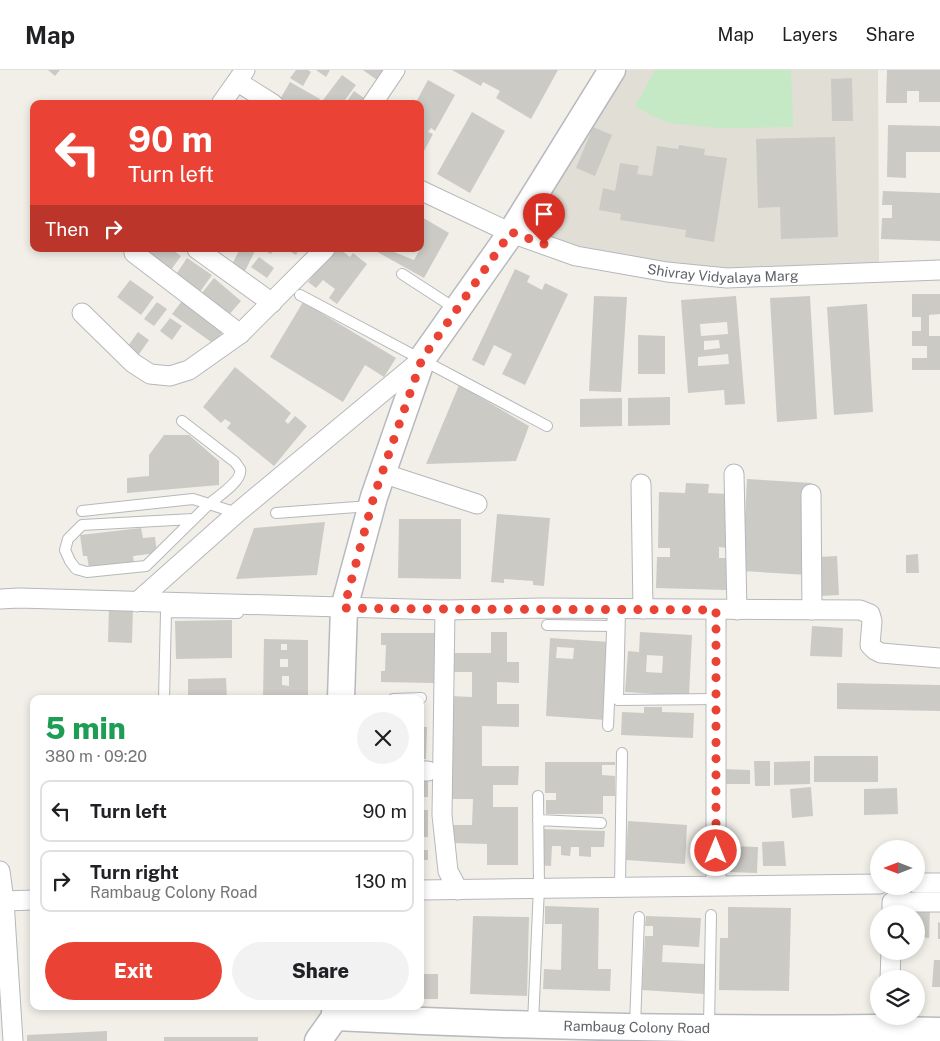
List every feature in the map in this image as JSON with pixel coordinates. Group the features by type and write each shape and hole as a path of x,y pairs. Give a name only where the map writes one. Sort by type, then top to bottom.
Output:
{"street":[{"path":"375,100 395,70"},
{"path":"138,602 237,513 422,359 511,232 612,70"},
{"path":"224,100 241,76 268,100"},
{"name":"Shivray Vidyalaya Marg","path":"424,192 511,232 576,256 667,272 727,278 940,270"},
{"path":"201,252 272,303"},
{"path":"82,313 133,363 150,374 170,376 189,370 240,334 321,252"},
{"path":"134,253 240,334"},
{"path":"341,695 344,608 382,473 422,359"},
{"path":"382,473 477,504"},
{"path":"734,474 737,610"},
{"path":"641,484 643,609"},
{"path":"811,494 812,610"},
{"path":"0,599 615,615 643,609 860,610 870,614 872,621 870,645 874,650 881,653 940,658"},
{"path":"445,610 442,815 448,871 458,890"},
{"path":"716,610 716,885"},
{"path":"0,871 4,901 3,925 12,1041"},
{"path":"925,883 940,883"},
{"path":"424,890 870,884"},
{"path":"4,901 30,900"},
{"path":"892,905 892,902 940,902"},
{"name":"Rambaug Colony Road","path":"318,1041 335,1012 469,1024 533,1024 581,1033 635,1026 701,1032 801,1035 877,1028 884,1025"},
{"name":"Rambaug Colony Road","path":"896,1025 930,1034"}],"lane":[{"path":"402,274 457,310"},
{"path":"300,295 547,426"},
{"path":"182,421 235,462 240,468 240,474 236,481 193,519 146,566 86,572 76,568 70,561 66,550 68,539 82,525 193,519"},
{"path":"82,511 193,499 237,513"},
{"path":"276,513 372,506"},
{"path":"164,695 166,612 242,614 254,605"},
{"path":"547,625 615,615"},
{"path":"615,615 618,700 716,699"},
{"path":"608,726 615,615"},
{"path":"620,886 622,753"},
{"path":"533,1024 539,887 538,796"},
{"path":"538,820 601,823"},
{"path":"701,1032 711,915"},
{"path":"635,1026 639,916"}],"shaded area":[{"path":"617,70 878,70 879,266 731,270 578,250 519,230"}],"green space":[{"path":"655,70 791,70 793,127 721,128 668,123 635,107"}],"building":[{"path":"48,70 60,70 55,76"},
{"path":"296,70 308,70 311,72 303,86 290,78"},
{"path":"316,70 330,70 326,77"},
{"path":"363,70 383,70 377,80"},
{"path":"452,70 558,70 531,119 496,98 500,91 483,82 481,86"},
{"path":"887,70 940,70 940,102 919,102 919,91 907,91 907,103 886,103"},
{"path":"342,75 356,85 345,100 323,100"},
{"path":"852,78 853,121 832,121 831,79"},
{"path":"428,80 455,95 435,131 431,128 428,132 433,134 424,151 424,100 417,100"},
{"path":"290,82 320,99 319,100 280,100"},
{"path":"354,91 367,100 348,100"},
{"path":"472,112 505,131 470,193 437,174"},
{"path":"888,125 940,126 940,152 906,152 906,178 887,177"},
{"path":"593,127 612,135 595,176 576,168"},
{"path":"835,137 838,237 781,239 780,207 758,208 756,139"},
{"path":"679,145 705,149 704,155 727,158 714,242 685,237 686,230 620,220 621,214 599,210 603,188 615,191 620,163 639,166 637,174 652,176 657,146 678,149"},
{"path":"883,191 940,193 940,241 881,239 882,218 892,218 892,205 882,205"},
{"path":"424,218 449,233 424,278 377,252 394,252 414,260 418,252 424,252"},
{"path":"140,252 175,252 181,256 168,274"},
{"path":"238,252 254,252 245,271 232,264"},
{"path":"331,252 344,252 350,257 353,253 367,264 337,304 329,298 335,289 323,280 316,288 308,282"},
{"path":"259,257 274,268 267,278 251,267"},
{"path":"187,258 212,275 197,296 173,279"},
{"path":"515,269 530,276 527,282 542,290 545,283 568,294 525,385 502,374 512,354 494,345 484,366 472,360"},
{"path":"214,278 241,301 227,317 201,294"},
{"path":"130,280 154,297 141,315 117,297"},
{"path":"912,294 940,294 940,314 929,315 929,336 940,336 940,370 912,370 912,358 927,358 927,346 912,346 912,331 921,331 921,317 912,317"},
{"path":"594,296 627,297 621,392 589,391"},
{"path":"736,296 745,404 725,405 724,390 688,393 681,300","holes":["727,322 728,334 701,336 700,324","719,340 720,348 704,350 704,341","728,354 729,364 698,366 698,357"]},
{"path":"810,296 817,419 777,422 770,298"},
{"path":"185,297 226,327 214,344 172,314"},
{"path":"157,302 167,309 154,326 144,319"},
{"path":"303,302 396,358 384,377 365,365 343,402 270,357"},
{"path":"867,304 873,412 834,415 827,307"},
{"path":"170,318 182,326 172,340 160,331"},
{"path":"138,332 149,340 137,357 126,349"},
{"path":"638,335 665,336 665,374 638,374"},
{"path":"235,367 291,413 285,421 288,424 295,416 307,426 274,466 227,428 231,423 225,419 221,423 203,407"},
{"path":"459,385 529,426 516,461 426,464"},
{"path":"670,397 670,425 628,426 628,398"},
{"path":"622,398 622,426 580,427 580,399"},
{"path":"164,435 189,435 219,461 219,485 127,493 127,478 149,476 149,455"},
{"path":"747,479 812,483 812,494 805,494 802,562 808,562 808,575 742,571"},
{"path":"686,483 709,484 708,493 729,494 727,548 719,547 719,558 727,558 726,590 656,588 657,557 670,557 670,548 658,548 659,492 685,493"},
{"path":"497,514 550,518 544,586 533,585 533,581 504,579 504,583 491,582"},
{"path":"399,519 461,519 461,579 398,578"},
{"path":"325,522 317,575 236,579 254,528"},
{"path":"141,528 143,538 155,537 157,553 133,556 134,563 89,568 87,556 83,556 80,535"},
{"path":"918,554 919,573 906,573 906,555"},
{"path":"837,556 839,595 820,596 819,557"},
{"path":"109,606 133,607 132,643 108,642"},
{"path":"232,620 232,658 176,659 175,621"},
{"path":"812,626 843,628 842,657 810,656"},
{"path":"491,632 507,632 507,662 519,662 519,683 497,682 497,704 519,704 519,727 482,726 482,766 519,766 518,785 493,785 493,807 518,807 518,865 487,865 487,844 449,843 449,825 472,825 473,799 449,799 450,696 472,697 472,672 450,672 450,653 491,653"},
{"path":"640,632 692,635 689,696 625,692 628,651 639,652","holes":["647,655 663,656 662,673 646,672"]},
{"path":"381,633 435,633 434,683 381,682 381,671 385,671 386,645 381,645"},
{"path":"550,638 610,642 606,720 546,716","holes":["557,647 574,648 573,659 556,658"]},
{"path":"264,639 308,640 308,695 263,695","holes":["281,644 287,644 287,650 281,650","280,659 288,659 288,667 280,667","282,676 289,676 289,686 282,685"]},
{"path":"226,678 227,695 188,695 188,679"},
{"path":"837,683 940,685 940,711 837,709"},
{"path":"644,707 662,707 662,712 694,713 693,738 621,735 622,712 644,713"},
{"path":"424,727 427,727 426,759 424,759"},
{"path":"814,756 878,756 878,782 814,782"},
{"path":"754,761 770,761 770,786 755,786"},
{"path":"810,761 810,784 774,785 774,762"},
{"path":"545,762 615,762 615,765 602,765 602,775 615,776 615,796 603,796 603,814 546,814 546,800 556,800 556,793 545,793"},
{"path":"721,769 750,770 750,784 721,784"},
{"path":"424,780 428,780 428,797 424,797"},
{"path":"811,787 813,816 792,818 790,789"},
{"path":"897,788 898,814 864,815 864,789"},
{"path":"424,810 428,810 428,837 424,837"},
{"path":"628,821 687,825 685,864 626,860"},
{"path":"540,829 605,831 604,847 591,847 591,857 579,856 579,847 571,847 570,856 561,855 561,846 552,846 551,866 539,865"},
{"path":"784,841 786,866 763,866 762,842"},
{"path":"730,846 758,847 757,873 729,872"},
{"path":"424,850 428,850 428,860 424,860"},
{"path":"545,906 599,908 598,969 611,969 610,991 543,989 544,969 561,970 562,924 545,924"},
{"path":"728,907 791,908 789,991 719,990 720,938 728,938"},
{"path":"925,909 930,909 929,938 925,938"},
{"path":"473,916 529,917 527,996 470,994"},
{"path":"646,916 701,918 699,947 663,945 662,962 705,964 704,994 642,990 645,936 653,936 653,926 645,926"},
{"path":"938,922 940,923 940,939 938,939"},
{"path":"934,960 940,960 940,987 932,987"},
{"path":"424,974 438,974 438,999 424,999"},
{"path":"107,1031 107,1041 27,1041 27,1035"},
{"path":"164,1037 258,1037 258,1041 164,1041"}],"route":[{"path":"544,244 511,232 422,359 374,496 344,608 716,610 716,851"}]}
